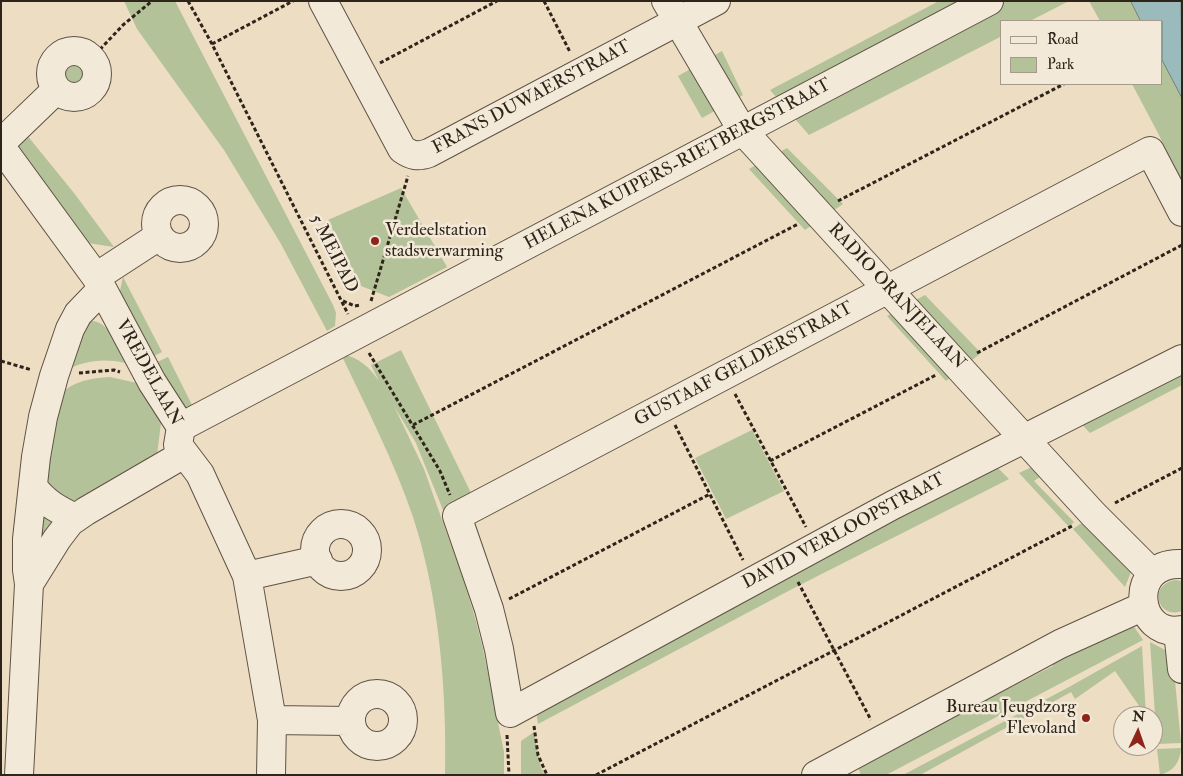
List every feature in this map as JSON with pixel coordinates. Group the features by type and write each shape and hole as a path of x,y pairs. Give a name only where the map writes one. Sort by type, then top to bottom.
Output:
{"street":[{"name":"FRANS DUWAERSTRAAT","path":"323,1 402,148 419,157 430,153 580,72 672,11 716,1"},
{"name":"HELENA KUIPERS-RIETBERGSTRAAT","path":"181,427 989,1"},
{"name":"RADIO ORANJELAAN","path":"672,11 742,130 1093,514 1152,573"},
{"path":"1,143 56,90 52,84 51,70 58,57 64,52 79,51 91,59"},
{"name":"VREDELAAN","path":"1,147 99,283 152,382 181,427 178,445 200,474 247,576 272,720 271,775"},
{"name":"GUSTAAF GELDERSTRAAT","path":"457,516 1150,151 1182,212"},
{"path":"19,775 29,584 27,539 36,457 43,417 54,376 70,329 78,314 99,283 159,236"},
{"name":"DAVID VERLOOPSTRAAT","path":"509,725 754,580 893,504 1182,359"},
{"path":"29,584 70,522 184,454"},
{"path":"33,486 39,496 75,518"},
{"path":"457,516 489,609 499,649 509,725"},
{"path":"247,576 318,560"},
{"path":"1182,564 1170,564 1152,573 1142,595 1144,606 1156,624 1167,629 1180,630 1182,670"},
{"path":"816,775 1060,644 1144,606"},
{"path":"272,720 350,721"}],"path":[{"path":"91,59 123,25 152,1"},
{"name":"5 MEIPAD","path":"188,1 212,44 358,334 440,471 457,516"},
{"path":"212,44 293,1"},
{"path":"361,73 497,1"},
{"path":"544,1 580,72"},
{"path":"413,424 773,238 817,212 1062,85"},
{"path":"342,301 354,306 371,301 414,156"},
{"path":"726,375 816,546"},
{"path":"665,407 754,580"},
{"path":"596,775 1182,468"},
{"path":"489,609 710,494"},
{"path":"788,562 882,740"},
{"path":"509,725 509,775"},
{"path":"534,726 538,755 548,775"}],"green space":[{"path":"124,1 175,1 333,305 336,313 335,326 327,331 281,244 224,150 137,29"},
{"path":"939,1 1069,1 1032,20 1000,20 1000,37 809,135 770,90"},
{"path":"1089,1 1131,1 1140,20 1099,20"},
{"path":"722,51 743,95 702,118 678,76"},
{"path":"74,61 84,65 88,75 84,85 74,89 64,85 60,75 64,65"},
{"path":"1163,62 1182,98 1182,187 1159,135 1133,85 1163,85"},
{"path":"26,134 74,193 114,247 88,243 12,145"},
{"path":"787,148 843,204 805,230 749,169"},
{"path":"401,188 447,267 389,297 361,286 328,220"},
{"path":"123,277 162,352 148,359 119,295"},
{"path":"925,295 981,353 946,381 887,316"},
{"path":"91,321 98,322 108,330 125,363 93,361 64,371 85,325"},
{"path":"401,350 474,499 445,515 416,443 394,406 424,469 474,614 504,752 504,775 445,775 443,677 440,644 422,547 397,475 341,354 363,363 379,381 371,365"},
{"path":"168,357 196,413 179,407 151,365"},
{"path":"1182,363 1182,385 1090,433 1076,418"},
{"path":"110,377 137,383 149,392 161,423 157,455 84,502 70,500 50,487 44,467 60,394 71,386 83,381"},
{"path":"752,430 784,491 726,519 695,458"},
{"path":"1038,464 1047,472 1034,481 1074,522 1069,527 1019,473"},
{"path":"995,465 1009,479 794,588 538,724 535,704"},
{"path":"48,515 56,519 38,547 42,516"},
{"path":"1091,520 1133,567 1125,587 1073,529"},
{"path":"1175,580 1182,581 1182,611 1167,611 1159,601 1159,594 1161,588 1166,583"},
{"path":"1131,622 1143,640 886,775 861,775 857,765 1053,666 1053,659"},
{"path":"1150,642 1165,650 1172,650 1181,743 1163,744 1163,706 1154,706"},
{"path":"1142,646 1145,706 1139,706 1115,671 1075,699 1071,692 920,775 903,775"},
{"path":"534,732 541,768 545,775 521,775 521,741"},
{"path":"1181,748 1179,758 1173,768 1160,775 1158,756 1163,756 1163,749"}],"water":[{"path":"1131,1 1181,1 1182,98 1163,62 1163,20 1140,20"}],"place":[{"name":"Verdeelstation stadsverwarming","path":"375,241"},
{"name":"Bureau Jeugdzorg Flevoland","path":"1086,718"}]}
